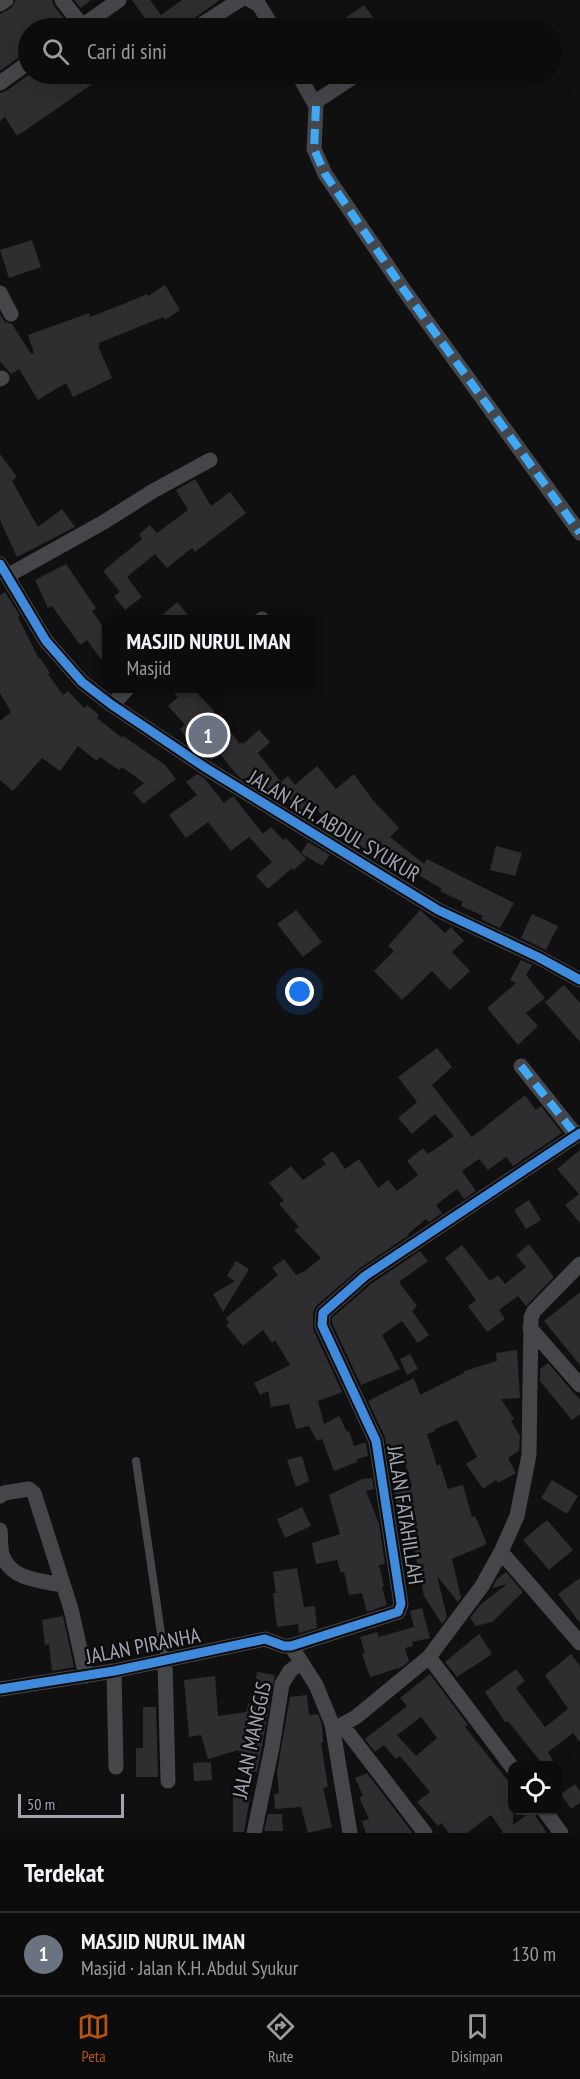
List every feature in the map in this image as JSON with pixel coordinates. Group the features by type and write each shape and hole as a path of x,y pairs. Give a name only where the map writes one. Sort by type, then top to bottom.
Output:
{"street":[{"path":"0,4 6,0"},
{"path":"62,0 74,18"},
{"path":"95,18 119,0"},
{"path":"212,18 240,0"},
{"path":"250,0 259,5 267,18"},
{"path":"0,83 18,70"},
{"path":"304,84 316,106 314,149 325,174 404,290 580,533"},
{"path":"315,102 343,84"},
{"path":"0,293 11,315"},
{"path":"4,570 210,459"},
{"name":"JALAN K.H. ABDUL SYUKUR","path":"4,570 46,641 57,655 82,682 112,705 206,768 438,910 538,957 580,980"},
{"path":"112,705 123,693"},
{"path":"521,1066 578,1134"},
{"name":"JALAN FATAHILLAH","path":"291,1646 398,1612 401,1604 376,1441 322,1325 323,1313 365,1275 578,1134"},
{"path":"338,1727 429,1657 482,1586 501,1552 517,1516 529,1455 531,1318 534,1311 580,1264"},
{"path":"530,1328 580,1385"},
{"path":"0,1496 4,1492 29,1489 34,1493 63,1585 86,1676"},
{"path":"0,1530 2,1555 12,1570 35,1580 63,1585"},
{"path":"501,1552 580,1643"},
{"name":"JALAN PIRANHA","path":"0,1689 114,1671 265,1639 284,1646 291,1646"},
{"path":"291,1646 316,1685 338,1727 425,1833"},
{"path":"429,1657 508,1761"},
{"path":"165,1660 168,1780"},
{"name":"JALAN MANGGIS","path":"254,1833 272,1747 282,1684 290,1671 301,1662"},
{"path":"114,1671 116,1767"},
{"path":"338,1727 350,1833"},
{"path":"548,1815 561,1833"}],"lane":[{"path":"135,1461 165,1660"}],"building":[{"path":"16,0 52,0 64,18 18,18 18,58 0,71 0,14 11,8"},
{"path":"74,0 91,0 81,8"},
{"path":"132,0 150,0 161,15 182,0 220,0 194,18 145,18"},
{"path":"364,5 373,18 345,18"},
{"path":"18,82 92,84 17,136 5,117 0,121 0,93"},
{"path":"32,240 41,267 9,278 0,250"},
{"path":"165,285 180,310 165,320 163,317 99,343 98,346 112,378 73,397 66,383 38,400 19,369 11,374 0,361 0,314 5,322 12,324 31,354 34,353 28,335 89,313 90,317 147,294 148,296"},
{"path":"0,454 17,477 12,481 38,527 62,509 75,527 17,557 0,520"},
{"path":"195,479 211,506 230,492 246,513 195,552 192,548 167,568 155,554 127,577 142,597 125,610 114,596 120,592 103,571 142,539 139,534 150,525 157,533 188,510 176,490"},
{"path":"66,564 96,608 92,611 102,625 102,661 87,640 80,645 52,606 48,608 35,580"},
{"path":"5,592 20,616 18,617 39,659 63,695 68,691 84,708 87,705 99,715 97,718 122,738 123,736 164,764 176,779 143,804 133,792 144,783 122,767 119,770 100,757 97,761 78,746 60,771 42,758 13,791 0,780 0,721 11,712 0,693 0,595"},
{"path":"177,602 188,615 163,615"},
{"path":"174,693 211,693 204,699 240,744 259,730 270,742 258,753 281,782 288,776 295,785 317,766 336,789 354,774 372,799 399,828 390,837 424,864 427,859 514,903 500,928 481,919 483,916 461,906 463,902 440,891 442,889 401,864 395,872 369,856 344,828 338,833 313,805 301,814 288,797 281,803 274,798 259,779 252,785 238,776 220,754 212,760 195,749 180,729 185,725 168,706 178,697"},
{"path":"197,774 204,778 224,803 233,796 263,834 271,827 283,840 286,838 306,859 268,889 256,876 272,862 249,837 231,851 208,822 186,838 169,815 197,795 186,782"},
{"path":"308,842 330,855 322,866 301,853"},
{"path":"496,846 522,853 515,876 490,870"},
{"path":"296,910 322,942 303,957 277,924"},
{"path":"420,910 445,933 451,927 464,941 452,952 470,971 450,990 432,971 402,1000 374,971 394,951 388,946"},
{"path":"532,914 558,926 546,950 521,938"},
{"path":"521,960 532,965 526,975 545,998 526,1013 538,1026 518,1045 487,1008 516,983 510,980"},
{"path":"564,985 580,1003 580,1042 545,1002"},
{"path":"437,1048 452,1067 432,1085 472,1137 525,1095 536,1110 541,1106 562,1133 513,1166 506,1157 488,1170 479,1159 462,1171 476,1191 464,1199 457,1189 436,1205 442,1213 429,1222 426,1219 409,1235 360,1268 316,1306 313,1312 313,1329 342,1392 318,1401 324,1424 339,1416 347,1432 349,1431 354,1446 366,1442 368,1456 334,1471 322,1439 317,1441 309,1426 296,1429 289,1404 271,1407 268,1391 260,1395 254,1383 290,1365 275,1340 272,1343 263,1330 243,1346 226,1325 229,1323 226,1318 278,1275 272,1268 284,1259 296,1275 321,1258 294,1230 299,1227 279,1204 284,1201 269,1183 291,1166 303,1180 326,1164 322,1159 333,1151 345,1169 359,1159 378,1188 388,1180 397,1191 418,1175 407,1161 423,1148 428,1154 454,1136 435,1114 412,1134 398,1118 417,1102 398,1077"},
{"path":"580,1150 580,1223 565,1205 579,1194 557,1169"},
{"path":"529,1200 541,1220 526,1229 514,1210"},
{"path":"529,1244 554,1277 526,1306 518,1296 499,1310 505,1319 487,1332 468,1306 476,1300 445,1258 462,1245 490,1281 498,1275 505,1284 526,1267 516,1255"},
{"path":"420,1251 428,1261 399,1282 417,1306 412,1311 429,1335 418,1343 402,1321 382,1335 400,1369 361,1385 332,1323 332,1318 371,1284"},
{"path":"236,1261 249,1269 223,1312 213,1294 235,1281 227,1276"},
{"path":"580,1292 580,1365 544,1321"},
{"path":"517,1350 520,1398 501,1399 514,1419 511,1421 520,1436 519,1451 508,1458 516,1473 498,1483 496,1480 483,1489 466,1464 477,1457 457,1420 427,1434 437,1466 440,1464 448,1489 463,1485 472,1517 475,1516 487,1544 452,1559 461,1598 458,1602 437,1576 447,1617 442,1624 424,1596 409,1525 401,1526 394,1491 412,1486 405,1463 390,1468 385,1437 368,1401 414,1378 420,1395 464,1371 497,1361 496,1353"},
{"path":"410,1354 418,1369 407,1375 400,1359"},
{"path":"548,1363 580,1400 580,1414 572,1420 540,1381 540,1369"},
{"path":"302,1456 309,1481 296,1487 287,1460"},
{"path":"372,1478 374,1489 366,1491 379,1524 385,1564 379,1565 387,1605 367,1612 362,1593 349,1595 344,1572 341,1573 337,1560 316,1564 312,1543 340,1534 329,1495 362,1479"},
{"path":"552,1480 578,1496 567,1514 541,1498"},
{"path":"302,1507 311,1526 285,1538 277,1519"},
{"path":"547,1520 573,1550 549,1570 523,1540"},
{"path":"297,1568 304,1607 315,1606 317,1628 299,1633 298,1624 277,1627 273,1593 276,1593 273,1572"},
{"path":"506,1572 523,1592 492,1622 476,1626 470,1618 480,1605 507,1584 492,1588 497,1579"},
{"path":"580,1578 580,1623 558,1594"},
{"path":"422,1608 430,1638 412,1642 413,1646 405,1648 409,1661 402,1667 370,1677 362,1654 365,1653 360,1637 377,1632 379,1637 414,1627 410,1611"},
{"path":"63,1616 74,1667 52,1671 49,1644 45,1645 42,1620"},
{"path":"479,1634 492,1654 457,1677 445,1662"},
{"path":"571,1654 580,1666 580,1742 573,1733 548,1752 553,1761 540,1761 508,1721 505,1722 485,1692 516,1669 525,1681 516,1688 545,1727 568,1709 545,1675"},
{"path":"257,1672 275,1675 257,1772 238,1771 239,1750 208,1759 201,1735 189,1737 184,1680 215,1676 218,1716 247,1712 248,1704 252,1705"},
{"path":"430,1674 468,1725 465,1727 508,1781 508,1815 513,1815 513,1825 527,1815 535,1815 547,1833 502,1833 491,1815 467,1833 449,1833 441,1823 438,1826 417,1802 430,1792 400,1756 396,1759 384,1745 375,1752 365,1739 407,1706 400,1698","holes":["421,1717 437,1738 416,1756 397,1735"]},
{"path":"307,1695 309,1715 318,1714 322,1725 323,1743 321,1743 328,1787 323,1788 332,1827 308,1833 301,1807 275,1809 274,1794 279,1793 277,1772 290,1697"},
{"path":"143,1707 156,1707 158,1777 136,1777 136,1748 143,1748"},
{"path":"211,1762 212,1780 194,1781 193,1763"},
{"path":"367,1773 412,1833 366,1833 362,1821 369,1819 359,1797 363,1796 355,1778"},
{"path":"575,1784 580,1791 580,1803 571,1809 562,1793"},
{"path":"233,1797 250,1797 244,1832 233,1832"},
{"path":"268,1814 282,1814 283,1831 264,1831"}],"marked path":[{"path":"316,106 314,149 325,174 404,290 580,533"},
{"path":"521,1066 576,1135"}],"cycle path":[{"path":"0,564 46,641 82,682 112,705 206,768 438,910 538,957 580,980"},
{"path":"0,1689 114,1671 265,1639 284,1646 291,1646 398,1612 401,1604 376,1441 322,1325 323,1313 365,1276 580,1133"}],"place":[{"name":"MASJID NURUL IMAN","path":"208,735"}]}
